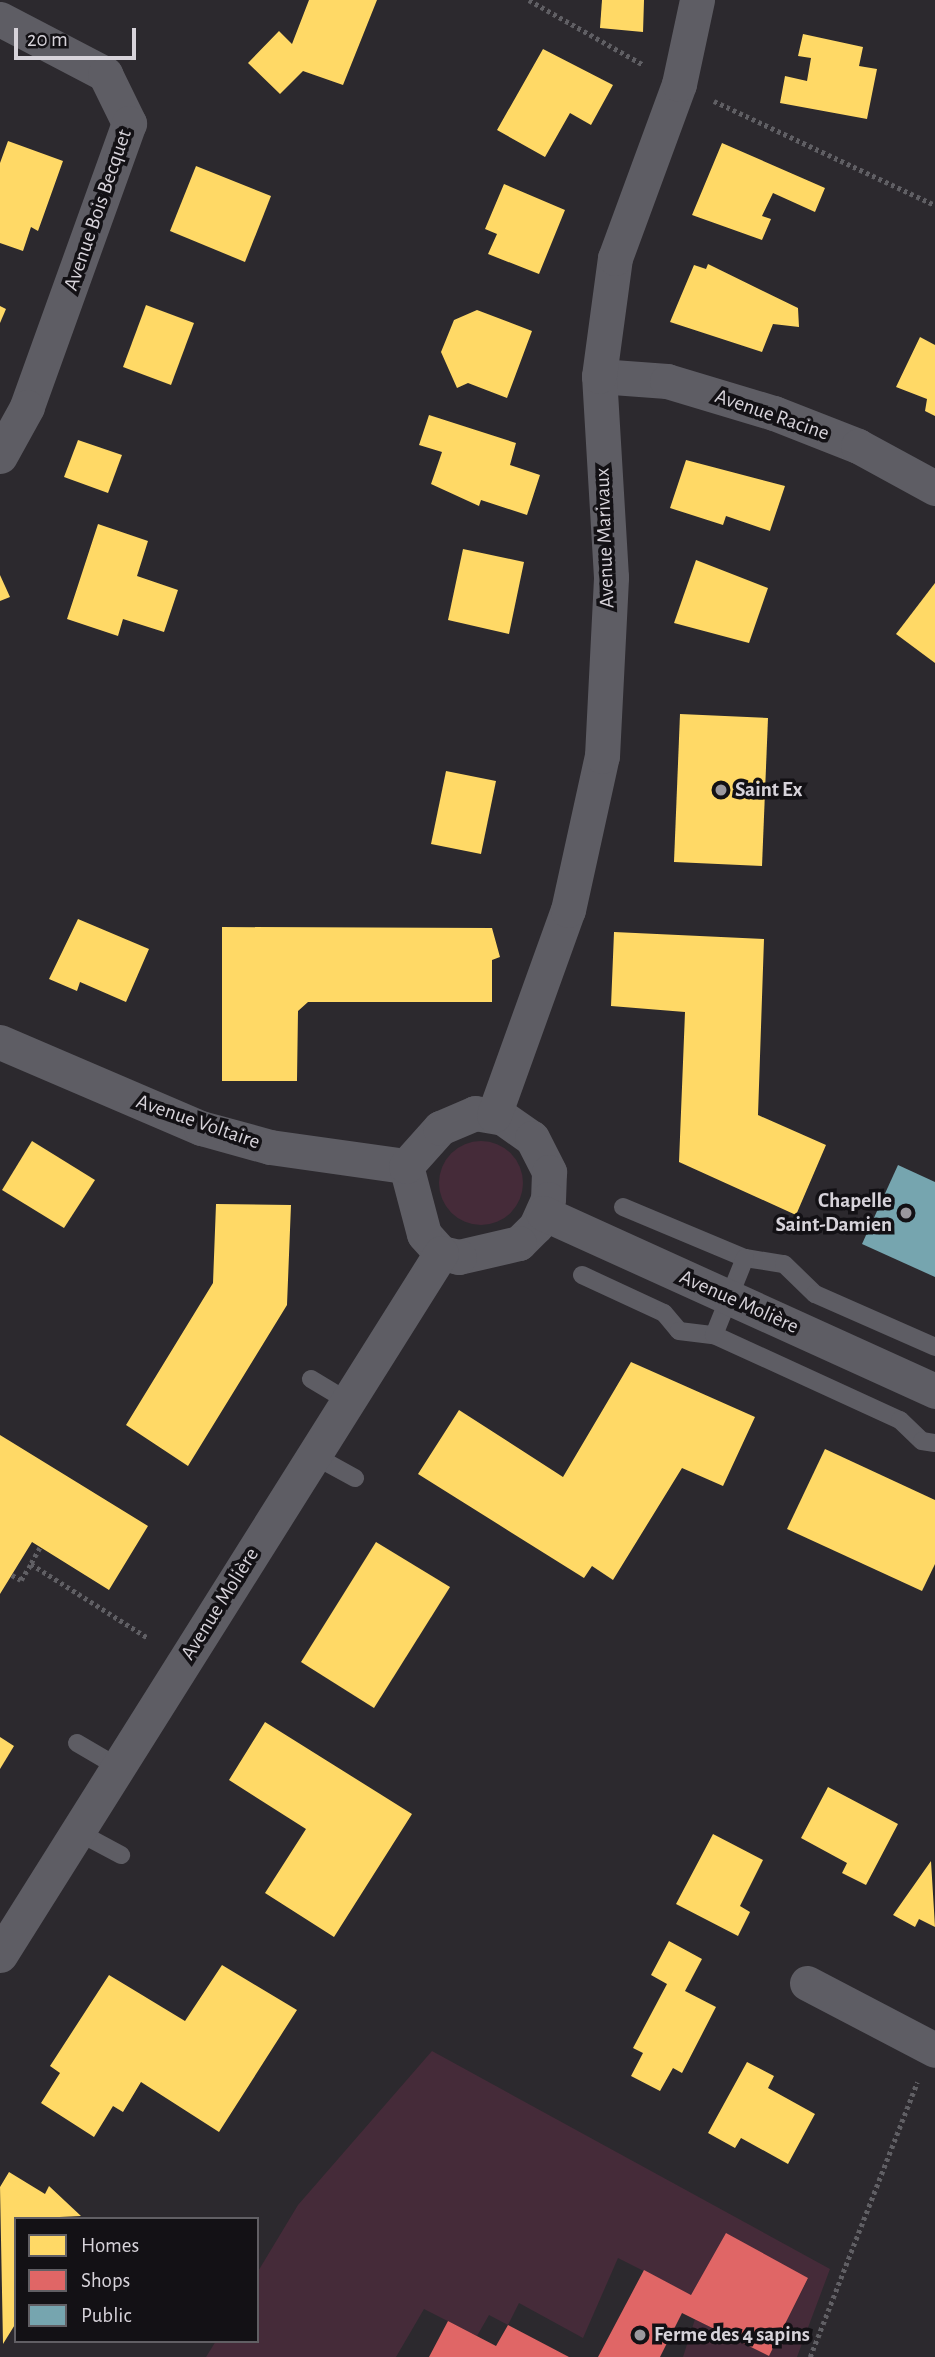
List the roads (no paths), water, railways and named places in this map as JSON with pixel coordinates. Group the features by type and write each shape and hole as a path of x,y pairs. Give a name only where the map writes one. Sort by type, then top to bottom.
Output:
{"street":[{"name":"Avenue Marivaux","path":"494,1115 568,910 602,756 611,577 599,376 615,258 679,84 697,0"},
{"name":"Avenue Bois Becquet","path":"0,19 105,74 129,123 27,407 0,456"},
{"name":"Avenue Racine","path":"599,376 667,381 774,413 858,446 935,488"},
{"name":"Avenue Voltaire","path":"0,1042 201,1128 270,1147 406,1166"},
{"path":"494,1115 523,1129 540,1149 549,1172 543,1213 528,1234 500,1252 441,1253 424,1234 406,1166 440,1128 462,1116 494,1115"},
{"name":"Avenue Molière","path":"543,1213 935,1391"},
{"name":"Avenue Molière","path":"0,1955 346,1400 441,1253"},
{"path":"807,1983 932,2049"}],"lane":[{"path":"623,1207 746,1258 784,1264 815,1294 935,1347"},
{"path":"714,1335 746,1258"},
{"path":"582,1275 664,1313 679,1331 714,1335 900,1420 922,1441 935,1443"},
{"path":"311,1379 346,1400"},
{"path":"313,1455 355,1478"},
{"path":"77,1743 118,1767"},
{"path":"78,1832 121,1855"}],"place":[{"name":"Saint Ex","path":"721,790"},
{"name":"Chapelle Saint-Damien","path":"906,1213"},
{"name":"Ferme des 4 sapins","path":"640,2335"}]}
